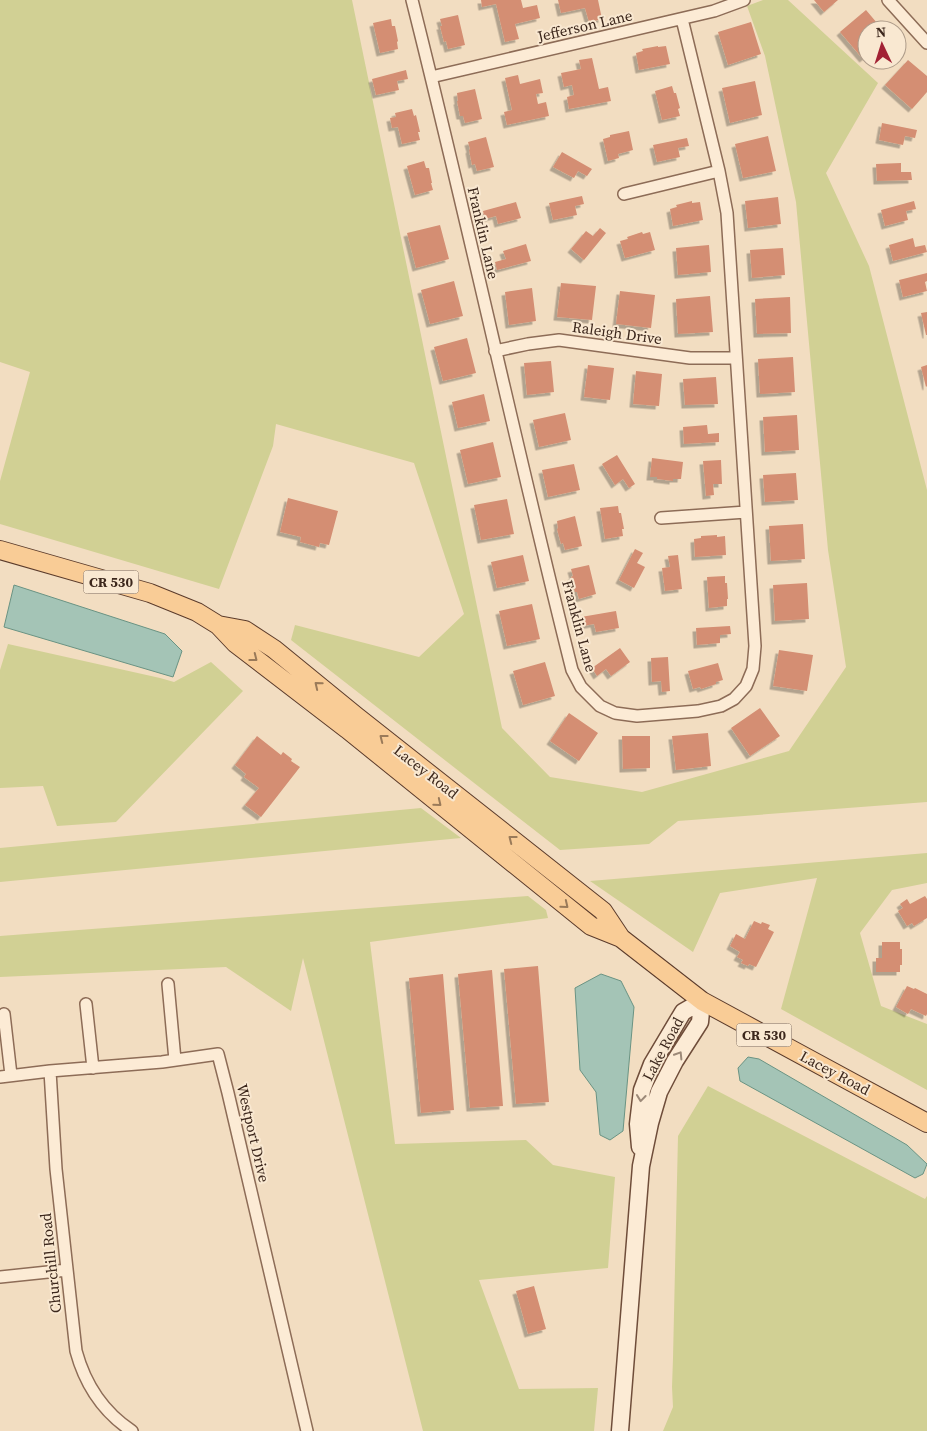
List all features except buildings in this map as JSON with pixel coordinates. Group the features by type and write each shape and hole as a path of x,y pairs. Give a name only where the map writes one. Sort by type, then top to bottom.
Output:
{"main road":[{"name":"Lacey Road","path":"0,550 150,593 197,612 218,625 245,630 274,649 351,723 405,766 591,926 621,938 702,1001 927,1123"}],"street":[{"name":"Franklin Lane","path":"412,0 572,670 581,687 600,706 615,713 637,716 698,711 721,706 734,699 746,686 753,669 755,646 727,213 719,171 682,19"},
{"name":"Jefferson Lane","path":"431,77 682,19 714,11 744,0"},
{"path":"888,0 927,43"},
{"path":"624,194 719,171"},
{"name":"Raleigh Drive","path":"495,351 559,340 690,358 736,358"},
{"path":"662,518 746,512"},
{"path":"168,984 175,1060"},
{"name":"Lake Road","path":"620,1431 641,1166 638,1124 642,1090 652,1064 683,1012 702,1001"},
{"path":"86,1004 93,1068"},
{"path":"4,1014 5,1076"},
{"name":"Westport Drive","path":"5,1076 175,1060 218,1054 307,1431"},
{"name":"Churchill Road","path":"50,1071 56,1169 74,1339 81,1367 89,1386 109,1412 132,1431"},
{"path":"0,1277 67,1270"}],"shaded area":[{"path":"0,0 352,0 502,728 550,777 642,792 789,751 846,667 828,550 796,202 765,56 747,6 763,0 788,0 857,64 857,70 864,70 878,83 826,173 869,266 927,490 927,802 678,821 649,844 560,850 291,640 295,625 419,657 464,614 414,463 276,424 273,446 219,589 0,524 0,481 30,372 0,362"},
{"path":"14,585 165,634 182,651 173,677 4,627"},
{"path":"8,644 174,682 211,662 243,691 116,822 57,826 43,786 0,788 0,670"},
{"path":"421,808 461,838 0,882 0,848"},
{"path":"927,853 927,883 892,890 860,933 881,1006 927,1024 927,1090 781,1009 817,878 720,893 693,952 590,881"},
{"path":"528,896 546,910 548,918 370,942 395,1144 526,1140 553,1165 615,1177 608,1268 479,1280 519,1389 598,1388 594,1431 423,1431 303,958 291,1011 226,967 0,977 0,936"},
{"path":"601,974 621,981 634,1007 623,1131 610,1140 600,1135 596,1092 580,1070 575,988"},
{"path":"748,1057 759,1059 907,1145 927,1164 923,1174 915,1178 740,1081 738,1068"},
{"path":"708,1086 925,1199 927,1196 927,1431 663,1431 673,1407 678,1136"}]}
